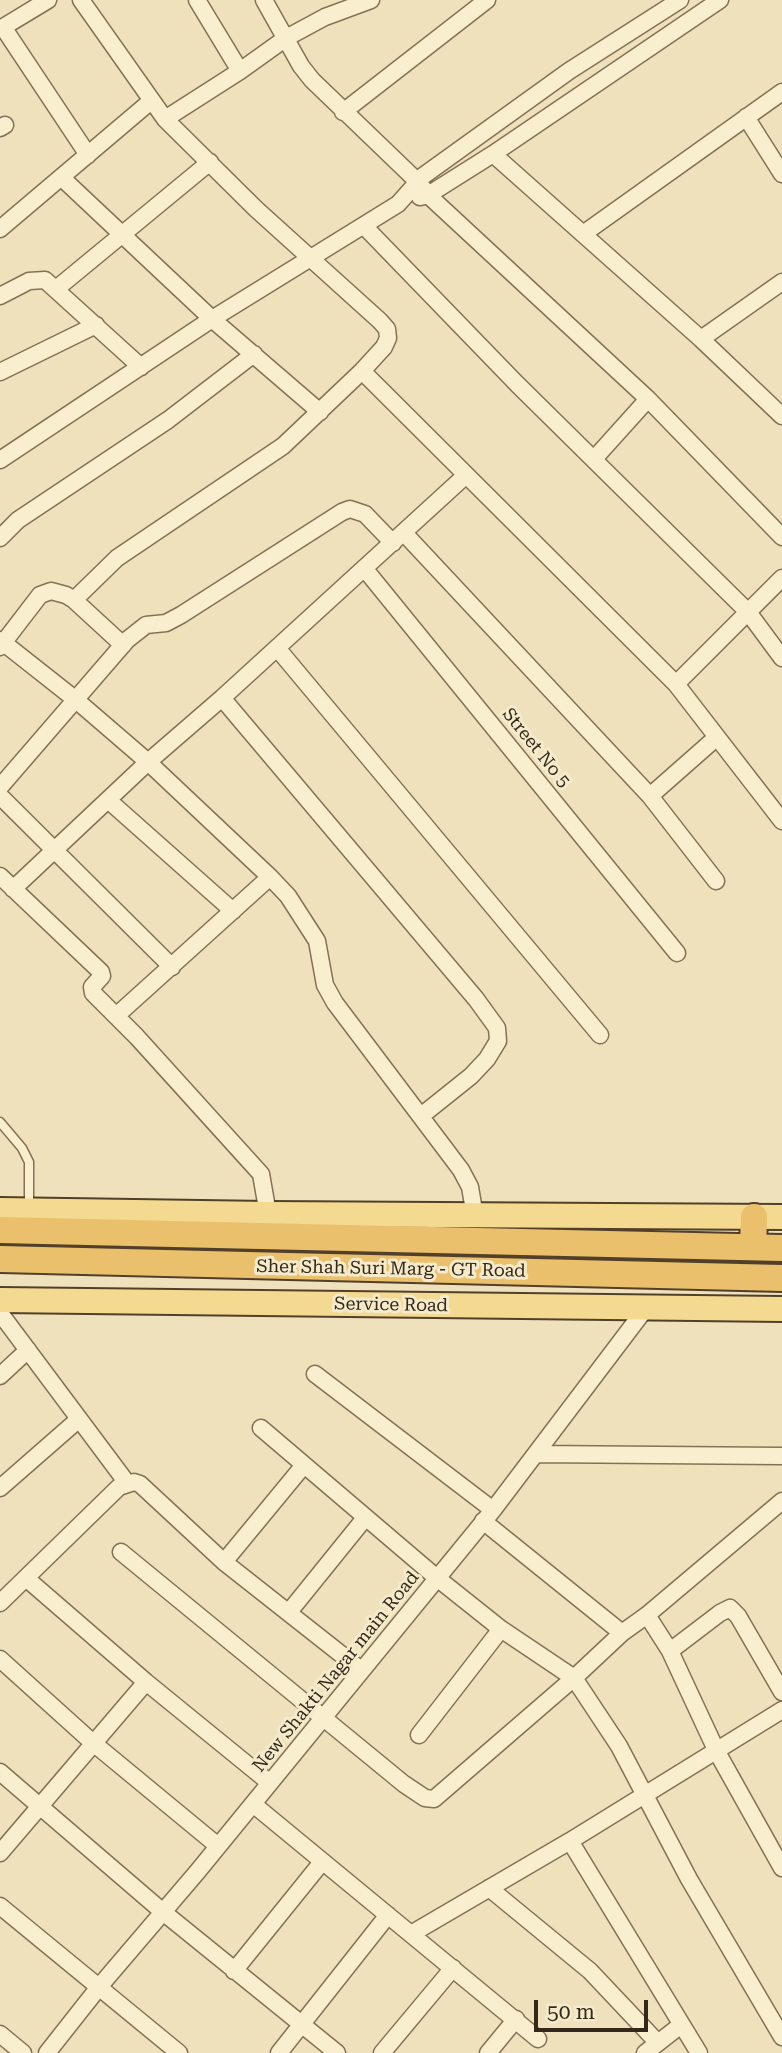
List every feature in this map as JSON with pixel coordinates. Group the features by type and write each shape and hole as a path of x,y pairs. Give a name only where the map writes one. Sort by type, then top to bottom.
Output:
{"highway":[{"path":"753,1247 754,1217"},
{"name":"Sher Shah Suri Marg - GT Road","path":"0,1230 782,1248"},
{"name":"Sher Shah Suri Marg - GT Road","path":"0,1259 782,1278"}],"main road":[{"path":"0,1210 782,1217"},
{"name":"Service Road","path":"0,1300 782,1309"}],"street":[{"path":"48,0 2,28 88,155"},
{"path":"74,600 117,558 283,446 362,370 384,347 388,338 387,329 312,257 264,216 165,119 81,0"},
{"path":"197,0 240,71"},
{"path":"264,0 312,80 423,189 648,399 782,537"},
{"path":"165,119 286,38 324,17 371,0"},
{"path":"343,112 487,0"},
{"path":"423,189 569,71 680,0"},
{"path":"0,460 212,319 423,189 493,154 720,0"},
{"path":"583,234 782,92"},
{"path":"0,229 151,101"},
{"path":"747,117 782,174"},
{"path":"493,154 701,339 782,416"},
{"path":"57,289 210,162"},
{"path":"62,178 212,319 320,412"},
{"path":"364,226 452,318 748,612 782,658"},
{"path":"0,295 37,279 45,281 141,367"},
{"path":"701,339 782,282"},
{"path":"0,372 96,326"},
{"path":"0,538 18,520 168,420 254,354"},
{"path":"362,370 465,476 677,684 782,821"},
{"path":"594,459 648,399"},
{"path":"13,889 148,762 465,476"},
{"path":"0,787 136,631 146,625 166,624 350,509 365,514 398,538 650,796 716,881"},
{"name":"Street No 5","path":"364,568 677,953"},
{"path":"677,684 782,578"},
{"path":"123,645 74,600 57,591 40,595 1,644 76,700 148,762 288,897 310,929 320,952 325,985 335,1003 461,1170 471,1187 475,1216"},
{"path":"277,648 600,1035"},
{"path":"222,698 476,999 497,1028 498,1041 487,1059 471,1076 421,1116"},
{"path":"650,796 718,737"},
{"path":"0,796 172,967"},
{"path":"108,800 233,911"},
{"path":"0,876 101,972 102,976 92,987 92,992 261,1174 268,1214"},
{"path":"116,1016 270,877"},
{"name":"New Shakti Nagar main Road","path":"47,2053 488,1515 646,1308"},
{"path":"0,1313 127,1483"},
{"path":"0,1376 28,1350"},
{"path":"315,1374 488,1515 622,1633"},
{"path":"0,1488 79,1419"},
{"path":"261,1428 437,1578 501,1629 574,1678 619,1746 696,1891 782,2037"},
{"path":"536,1454 782,1456"},
{"path":"224,1562 304,1465"},
{"path":"0,1603 119,1487 127,1483 140,1484 224,1562 361,1670"},
{"path":"121,1552 416,1794 434,1799 622,1633 782,1502"},
{"path":"289,1612 365,1518"},
{"path":"27,1579 146,1682 270,1783"},
{"path":"670,1651 730,1608 738,1616 782,1692"},
{"path":"647,1615 670,1651 717,1752 782,1868"},
{"path":"419,1735 501,1629"},
{"path":"0,1659 92,1742 218,1846"},
{"path":"0,1853 92,1742 146,1682"},
{"path":"411,1934 570,1841 782,1710"},
{"path":"0,1772 163,1912 337,2053"},
{"path":"253,1804 538,2039"},
{"path":"570,1841 699,2053"},
{"path":"234,1971 321,1862"},
{"path":"489,1888 590,1971 651,2048 681,2025"},
{"path":"0,1906 179,2053"},
{"path":"279,2053 388,1916"},
{"path":"382,2053 453,1968"},
{"path":"488,2053 516,2019"},
{"path":"0,2034 23,2053"}],"lane":[{"path":"0,1122 22,1148 29,1162 29,1210"}]}
